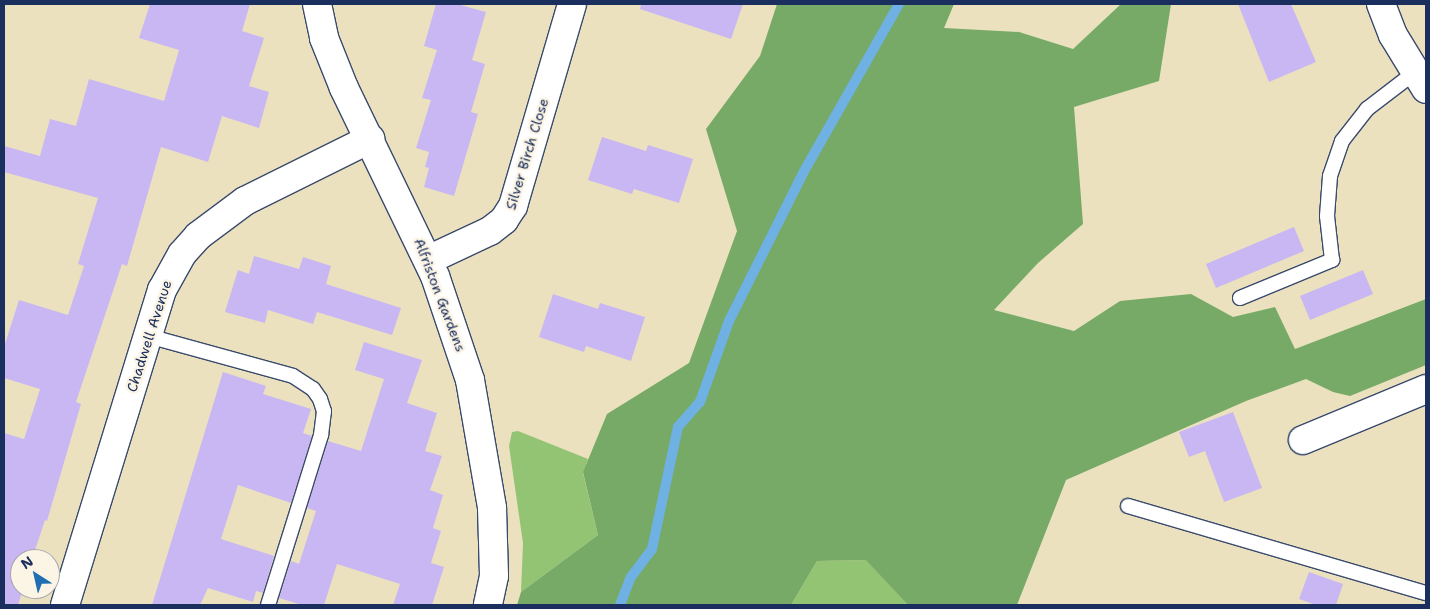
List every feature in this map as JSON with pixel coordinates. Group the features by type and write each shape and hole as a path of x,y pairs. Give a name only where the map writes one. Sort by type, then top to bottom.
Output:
{"street":[{"name":"Alfriston Gardens","path":"317,4 334,62 428,260 454,327 479,418 495,547 488,605"},
{"name":"Silver Birch Close","path":"428,260 490,231 504,220 513,206 572,4"},
{"path":"1382,4 1392,35 1420,81"},
{"name":"Chadwell Avenue","path":"65,605 148,336 170,273 198,236 245,201 370,139"},
{"path":"1303,440 1426,389"}],"lane":[{"path":"1240,298 1332,260 1327,216 1330,176 1342,141 1367,109 1420,81"},
{"path":"148,336 293,376 309,385 320,400 324,422 321,435 268,605"},
{"path":"1128,506 1426,593"}],"green space":[{"path":"777,4 954,4 944,28 1019,32 1073,49 1121,4 1171,4 1159,81 1074,107 1083,224 1038,263 994,310 1074,331 1120,301 1191,294 1233,317 1275,307 1295,349 1426,299 1426,365 1350,396 1333,392 1306,379 1246,401 1066,480 1017,605 908,605 866,560 817,561 791,605 517,605 521,592 598,535 583,472 607,414 689,363 737,231 706,129 760,56"},
{"path":"518,431 588,459 583,473 598,535 521,592 523,543 509,446 512,432"},
{"path":"867,560 908,605 791,605 817,561"}],"building":[{"path":"150,4 250,4 242,31 264,38 249,86 269,92 259,128 222,116 208,162 161,147 127,266 122,264 76,402 81,404 47,521 45,520 35,549 10,549 10,599 20,599 18,605 4,605 4,433 24,439 40,389 4,378 4,347 19,300 68,315 84,266 78,264 98,198 4,172 4,146 40,156 50,119 76,126 89,79 164,101 179,50 139,38"},
{"path":"436,4 457,4 486,12 472,60 485,64 471,112 478,114 454,196 424,187 429,168 425,167 429,152 416,148 431,100 422,98 437,50 424,46"},
{"path":"641,4 743,4 731,39 640,9"},
{"path":"1238,4 1291,4 1316,62 1269,82"},
{"path":"602,137 646,151 648,145 693,159 679,203 634,189 632,194 588,180"},
{"path":"1294,227 1304,251 1216,288 1206,264"},
{"path":"254,256 299,269 303,257 331,266 326,284 401,308 392,335 317,312 313,324 268,310 265,323 225,312 238,270 249,274"},
{"path":"1363,270 1373,294 1310,320 1300,296"},
{"path":"553,294 598,309 600,303 645,317 631,361 586,346 584,352 539,337"},
{"path":"364,342 422,360 407,403 437,413 425,451 442,456 430,490 443,495 433,528 441,531 431,563 444,567 432,605 393,605 400,584 337,564 324,605 302,605 279,598 291,561 299,564 316,511 307,508 328,441 361,451 384,379 355,370"},
{"path":"223,372 266,386 263,394 311,409 303,433 312,436 291,503 238,485 221,539 274,556 263,593 256,591 253,602 208,588 200,605 152,605"},
{"path":"1233,412 1262,488 1224,502 1205,451 1189,457 1179,432"},
{"path":"1309,572 1343,584 1336,605 1316,605 1299,599"}],"waterway":[{"path":"620,605 631,577 652,549 678,427 700,402 729,321 803,173 899,4"}]}
